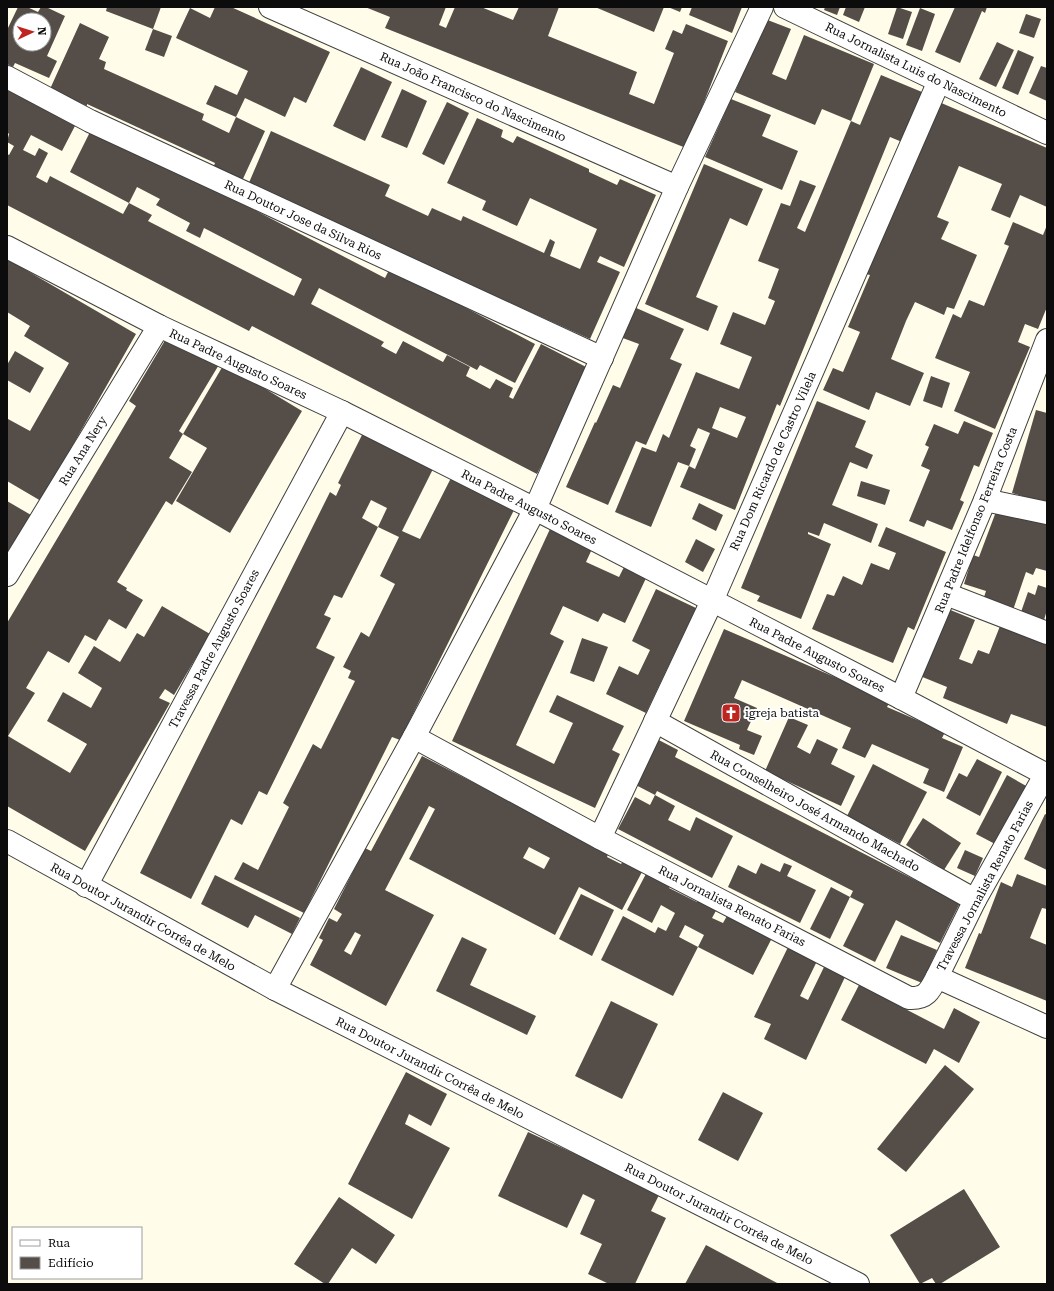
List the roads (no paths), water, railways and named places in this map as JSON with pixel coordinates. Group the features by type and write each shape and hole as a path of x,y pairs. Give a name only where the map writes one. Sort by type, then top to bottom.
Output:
{"street":[{"name":"Rua João Francisco do Nascimento","path":"270,7 677,187"},
{"path":"275,989 414,737 535,509 677,187 762,7"},
{"name":"Rua Jornalista Luis do Nascimento","path":"785,7 1047,133"},
{"name":"Rua Doutor Jose da Silva Rios","path":"7,77 90,121 602,358"},
{"name":"Rua Dom Ricardo de Castro Vilela","path":"600,838 712,601 938,81"},
{"name":"Rua Padre Augusto Soares","path":"7,247 159,326 342,412 535,509 902,698 1046,775"},
{"name":"Rua Ana Nery","path":"7,575 159,326"},
{"name":"Rua Padre Idelfonso Ferreira Costa","path":"902,698 985,500 1046,345"},
{"name":"Travessa Padre Augusto Soares","path":"86,886 342,412"},
{"path":"985,500 1047,513"},
{"path":"946,594 1047,633"},
{"name":"Rua Conselheiro José Armando Machado","path":"655,721 975,900"},
{"name":"Rua Jornalista Renato Farias","path":"414,737 600,838 909,998 919,998 924,995 932,987 937,977"},
{"name":"Travessa Jornalista Renato Farias","path":"937,977 975,900 1046,775"},
{"name":"Rua Doutor Jurandir Corrêa de Melo","path":"7,841 86,886 275,989 847,1282"},
{"path":"937,977 1047,1027"}],"place":[{"name":"igreja batista","path":"731,713"}]}
